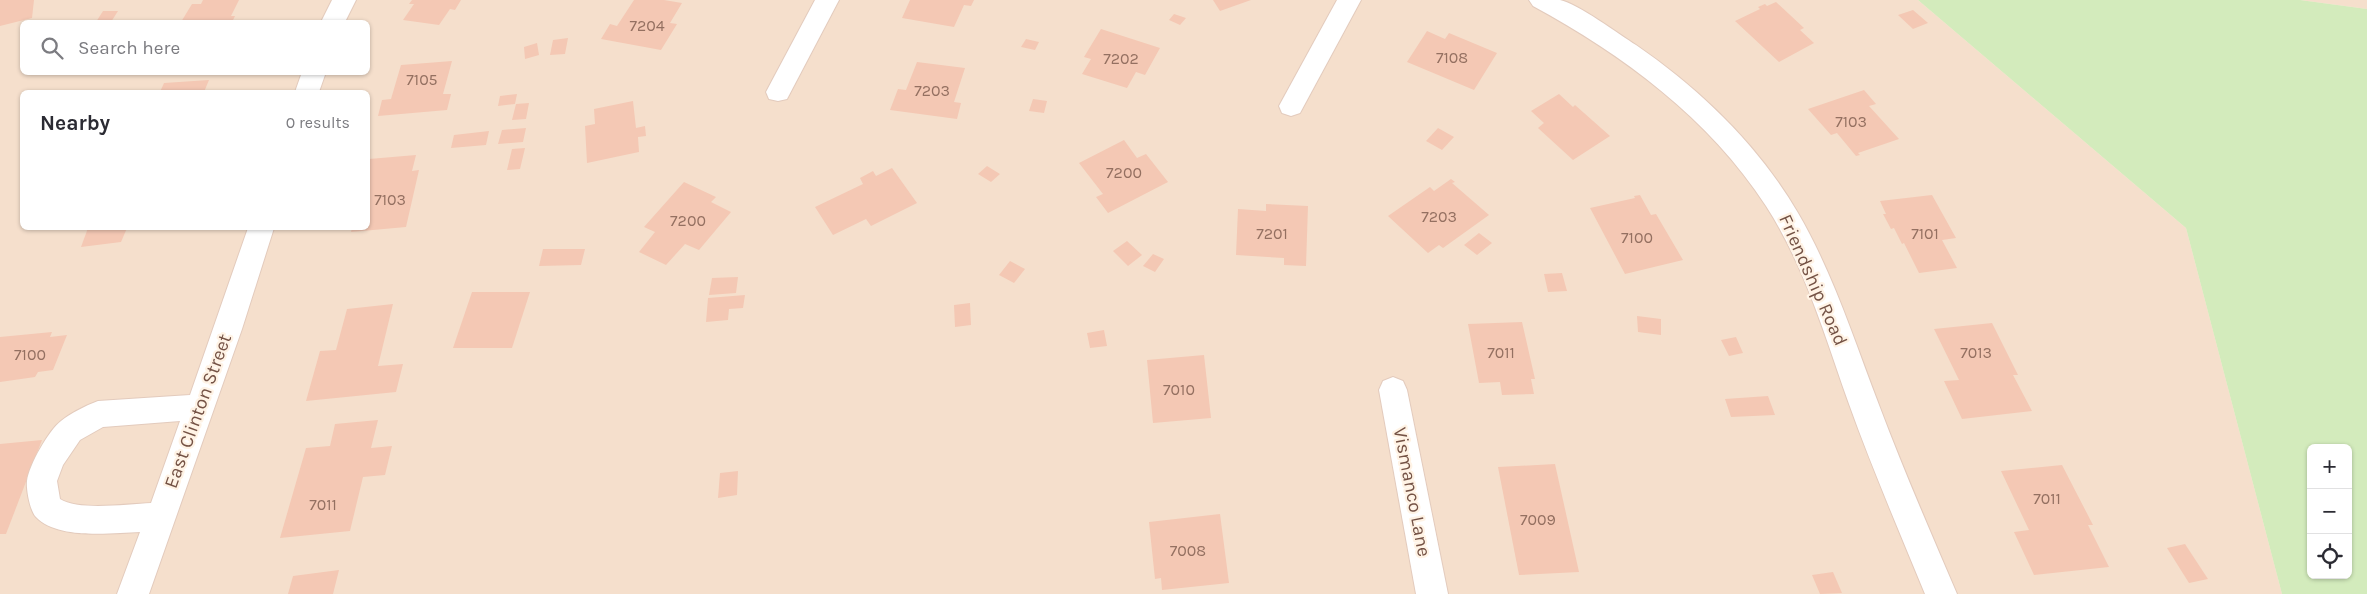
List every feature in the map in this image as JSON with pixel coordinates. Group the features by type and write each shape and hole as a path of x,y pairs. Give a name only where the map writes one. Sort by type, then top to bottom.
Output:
{"street":[{"path":"334,20 344,0"},
{"path":"778,92 827,0"},
{"path":"1291,106 1349,0"},
{"name":"Friendship Road","path":"1542,0 1595,29 1661,78 1724,134 1751,164 1775,198 1799,239 1809,262 1888,468 1941,594"},
{"path":"308,90 313,75"},
{"name":"East Clinton Street","path":"133,594 260,230"},
{"name":"Vismanco Lane","path":"1393,390 1432,594"},
{"path":"160,517 86,518 60,516 46,507 42,480 51,458 70,431 98,414 200,406"}],"shaded area":[{"path":"0,0 1918,0 2186,228 2282,594 0,594"},
{"path":"2300,0 2367,0 2367,9"}],"green space":[{"path":"1918,0 2300,0 2367,9 2367,594 2282,594 2186,228"}],"building":[{"path":"0,0 34,0 32,18 0,26"},
{"path":"203,0 239,0 231,16 235,16 233,20 182,20 192,4 201,4"},
{"path":"412,0 461,0 455,10 450,9 439,25 403,20 414,4 409,4"},
{"path":"634,0 664,0 682,3 670,23 677,24 661,50 601,39 610,24 617,26"},
{"path":"910,0 974,0 971,6 964,5 954,27 902,18"},
{"path":"1213,0 1251,0 1220,11"},
{"path":"1776,2 1804,28 1800,30 1814,43 1779,62 1735,21 1760,9 1758,7"},
{"path":"1913,10 1928,23 1913,29 1898,15"},
{"path":"103,11 118,11 112,20 97,20"},
{"path":"1174,14 1186,18 1180,25 1169,20"},
{"path":"1101,29 1160,48 1145,75 1136,72 1127,88 1082,74 1091,59 1084,57"},
{"path":"1427,31 1445,39 1449,33 1497,53 1474,90 1407,62"},
{"path":"568,38 565,54 550,55 553,40"},
{"path":"1026,39 1039,42 1035,50 1021,47"},
{"path":"537,43 539,55 525,59 524,47"},
{"path":"452,61 443,94 451,94 447,110 378,116 382,100 391,99 401,65"},
{"path":"917,62 965,68 954,102 961,103 957,119 890,110 898,89 906,90"},
{"path":"209,80 205,90 161,90 164,83"},
{"path":"1864,90 1876,104 1869,106 1899,139 1858,153 1860,155 1856,156 1837,133 1831,135 1808,109"},
{"path":"517,94 515,104 498,106 500,96"},
{"path":"1559,94 1573,107 1575,105 1610,136 1573,160 1538,128 1544,123 1531,111"},
{"path":"1033,99 1047,101 1044,113 1029,111"},
{"path":"633,101 636,128 645,126 646,136 638,137 639,152 587,163 585,126 595,124 594,109"},
{"path":"529,103 526,119 512,120 516,104"},
{"path":"526,128 523,142 498,144 502,130"},
{"path":"1438,128 1454,137 1442,150 1426,141"},
{"path":"489,131 486,145 451,148 454,135"},
{"path":"1124,140 1137,158 1146,154 1168,182 1108,213 1096,197 1103,194 1079,163"},
{"path":"525,148 520,169 507,170 512,149"},
{"path":"416,155 412,171 419,170 406,227 351,232 352,230 370,230 370,159"},
{"path":"987,166 1000,174 991,182 978,174"},
{"path":"892,168 917,203 871,226 866,219 833,235 815,207 863,184 860,178 873,171 876,176"},
{"path":"1451,179 1455,182 1452,183 1489,215 1443,248 1439,245 1428,253 1388,216 1430,187 1434,191"},
{"path":"684,182 716,197 711,202 731,212 699,250 685,244 666,265 639,252 655,232 644,227"},
{"path":"1640,195 1651,215 1656,214 1683,260 1625,274 1590,208 1635,198 1634,196"},
{"path":"1932,195 1956,238 1942,240 1957,268 1919,273 1904,243 1902,244 1894,228 1891,229 1883,214 1886,214 1880,201"},
{"path":"1266,204 1308,206 1306,266 1284,265 1284,258 1236,255 1238,209 1266,211"},
{"path":"87,230 126,230 121,242 81,247"},
{"path":"1479,233 1492,243 1477,255 1464,245"},
{"path":"1127,241 1142,255 1128,266 1113,251"},
{"path":"543,249 585,249 581,265 539,266"},
{"path":"1153,254 1164,259 1155,272 1143,266"},
{"path":"1010,261 1025,269 1014,283 999,275"},
{"path":"1562,273 1567,291 1548,292 1544,274"},
{"path":"738,277 736,293 709,295 712,278"},
{"path":"472,292 530,292 512,348 453,348"},
{"path":"745,295 743,308 729,309 728,320 706,322 708,298"},
{"path":"970,303 971,325 955,327 954,305"},
{"path":"393,304 378,366 403,364 396,392 306,401 320,351 336,350 347,309"},
{"path":"1637,316 1661,319 1661,335 1638,332"},
{"path":"1522,322 1535,379 1531,379 1534,394 1502,395 1500,382 1479,383 1468,324"},
{"path":"1992,323 2018,375 2013,375 2032,411 1962,419 1944,381 1959,380 1934,329"},
{"path":"1104,330 1107,346 1090,348 1087,333"},
{"path":"52,332 50,337 67,335 53,370 38,372 35,377 0,382 0,337"},
{"path":"1736,337 1743,353 1729,356 1721,340"},
{"path":"1204,355 1211,418 1153,423 1147,360"},
{"path":"1768,396 1775,415 1731,417 1725,399"},
{"path":"378,420 371,448 392,446 385,475 363,477 350,531 280,538 306,448 330,446 335,424"},
{"path":"42,440 6,534 0,534 0,444"},
{"path":"1555,464 1579,572 1519,575 1498,467"},
{"path":"2062,465 2093,525 2088,525 2109,567 2034,575 2014,532 2029,530 2001,471"},
{"path":"738,471 737,495 718,498 720,473"},
{"path":"1220,514 1229,583 1162,590 1161,578 1155,579 1149,522"},
{"path":"2185,544 2208,579 2189,583 2167,548"},
{"path":"339,570 333,594 288,594 293,576"},
{"path":"1833,572 1842,593 1820,594 1812,575"}]}
